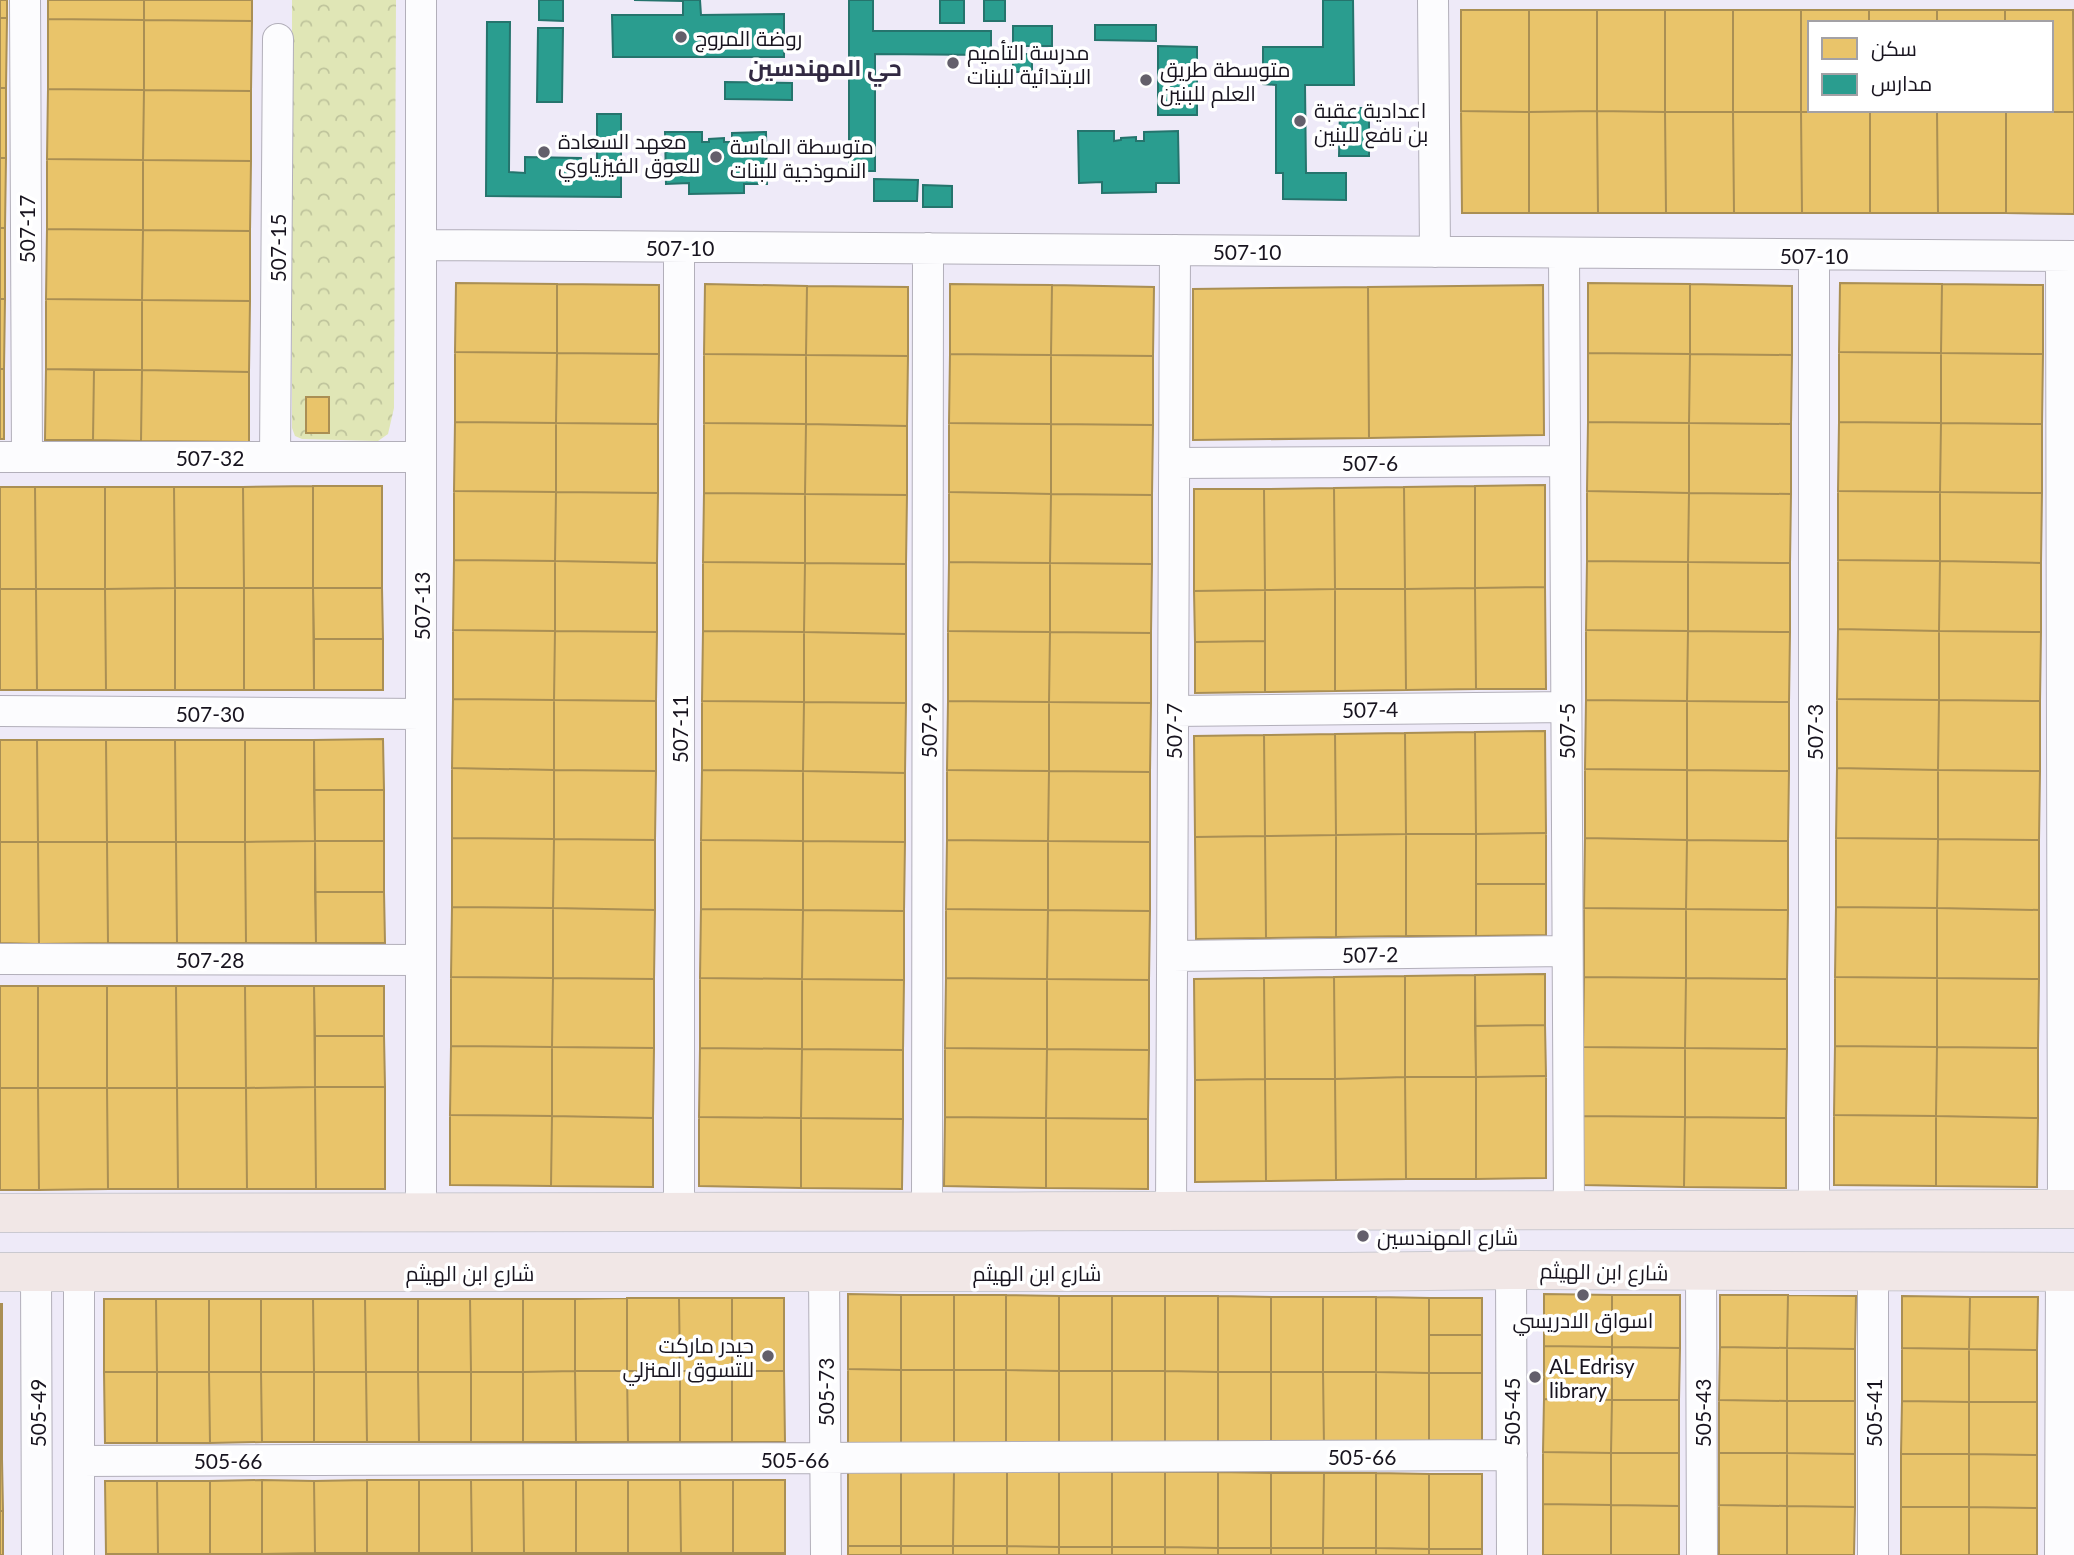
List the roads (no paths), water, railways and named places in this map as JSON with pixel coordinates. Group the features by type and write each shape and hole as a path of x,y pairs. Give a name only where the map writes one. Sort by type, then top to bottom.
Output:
{"main road":[{"path":"0,1213 2068,1209"},
{"path":"1343,1210 1344,1272"},
{"name":"شارع ابن الهيثم","path":"18,1272 2068,1272"}],"street":[{"name":"507-17","path":"13,457 25,0"},
{"name":"507-13","path":"421,0 421,1212"},
{"path":"1433,0 1435,252"},
{"name":"507-15","path":"275,457 278,39"},
{"name":"507-10","path":"421,245 2068,256"},
{"name":"507-11","path":"679,247 679,1212"},
{"name":"507-9","path":"927,1211 928,248"},
{"name":"507-7","path":"1171,1212 1175,250"},
{"name":"507-5","path":"1564,253 1569,1209"},
{"name":"507-3","path":"1814,255 1814,1209"},
{"path":"2068,256 2068,1209"},
{"name":"507-32","path":"13,457 421,457"},
{"name":"507-6","path":"1174,463 1565,461"},
{"name":"507-4","path":"1173,711 1566,706"},
{"name":"507-30","path":"0,711 421,714"},
{"name":"507-2","path":"1172,956 1567,951"},
{"name":"507-28","path":"0,959 420,960"},
{"name":"505-45","path":"1511,1270 1512,1555"},
{"name":"505-49","path":"18,1272 37,1555"},
{"name":"505-49","path":"79,1272 79,1555"},
{"name":"505-73","path":"824,1272 825,1555"},
{"name":"505-43","path":"1701,1272 1702,1555"},
{"name":"505-41","path":"1873,1272 1873,1555"},
{"path":"2060,1555 2068,1272"},
{"name":"505-66","path":"79,1461 1512,1455"}],"place":[{"name":"روضة المروج","path":"681,37"},
{"name":"مدرسة التأميم الابتدائية للبنات","path":"953,63"},
{"name":"متوسطة طريق العلم للبنين","path":"1146,80"},
{"name":"اعدادية عقبة بن نافع للبنين","path":"1300,121"},
{"name":"معهد السعادة للعوق الفيزياوي","path":"544,152"},
{"name":"متوسطة الماسة النموذجية للبنات","path":"716,157"},
{"name":"شارع المهندسين","path":"1363,1236"},
{"name":"اسواق الادريسي","path":"1583,1295"},
{"name":"حيدر ماركت للتسوق المنزلي","path":"768,1356"},
{"name":"AL Edrisy library","path":"1535,1377"}],"district":[{"name":"حي المهندسين","path":"825,67"}]}
